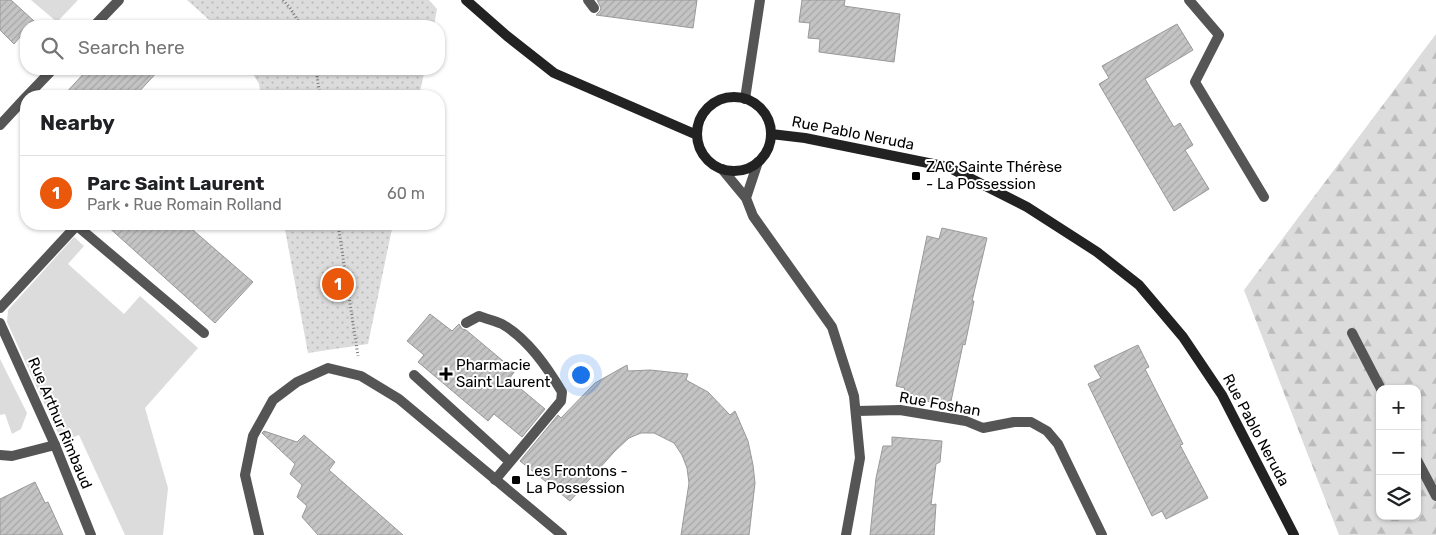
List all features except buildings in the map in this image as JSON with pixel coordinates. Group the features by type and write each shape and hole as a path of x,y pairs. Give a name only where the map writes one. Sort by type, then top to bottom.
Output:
{"main road":[{"path":"466,0 554,72 697,135"},
{"path":"734,98 745,100 756,105 768,122 771,134 769,144 765,154 749,168 731,171 722,169 712,164 704,156 699,146 697,135 699,123 704,113 722,99 734,98"},
{"name":"Rue Pablo Neruda","path":"771,134 805,138 948,167 1026,207 1097,252 1139,285 1183,337 1222,395 1294,535"}],"street":[{"path":"100,20 119,0"},
{"path":"745,100 760,0"},
{"path":"1189,0 1219,34 1195,82 1264,197"},
{"path":"34,90 47,75"},
{"path":"0,125 20,104"},
{"path":"746,198 758,162"},
{"path":"722,169 746,198 753,216 832,327 857,411 860,458 846,535"},
{"path":"0,308 72,230"},
{"path":"83,230 204,333"},
{"path":"466,323 480,316 501,324 516,334 547,367 562,392 561,401 495,480"},
{"name":"Rue Arthur Rimbaud","path":"0,323 56,445 91,535"},
{"path":"1352,333 1379,385"},
{"path":"259,535 245,475 254,436 273,400 297,382 328,368 361,376 399,399 562,535"},
{"path":"414,375 510,462"},
{"name":"Rue Foshan","path":"857,411 900,410 966,421 983,428 1014,422 1031,422 1047,431 1058,444 1102,535"},
{"path":"0,455 12,456 56,445"},
{"path":"1421,468 1436,496"}],"path":[{"path":"282,0 298,20"},
{"path":"317,75 319,90"},
{"path":"339,230 361,376"}],"green space":[{"path":"31,0 78,0 59,20 55,20"},
{"path":"187,0 429,0 437,9 435,20 209,20"},
{"path":"1436,34 1436,535 1339,535 1244,290"},
{"path":"254,75 424,75 420,90 260,90"},
{"path":"285,230 392,230 368,344 308,353"},
{"path":"74,237 84,246 68,264 124,314 140,296 198,348 145,408 168,488 163,535 125,535 79,435 62,442 7,322 8,310"},
{"path":"0,359 27,413 21,429 12,434 5,414 0,415"}],"place":[{"name":"ZAC Sainte Thérèse - La Possession","path":"916,176"},
{"name":"Parc Saint Laurent","path":"338,284"},
{"name":"Pharmacie Saint Laurent","path":"446,374"},
{"name":"Les Frontons - La Possession","path":"516,480"}]}
